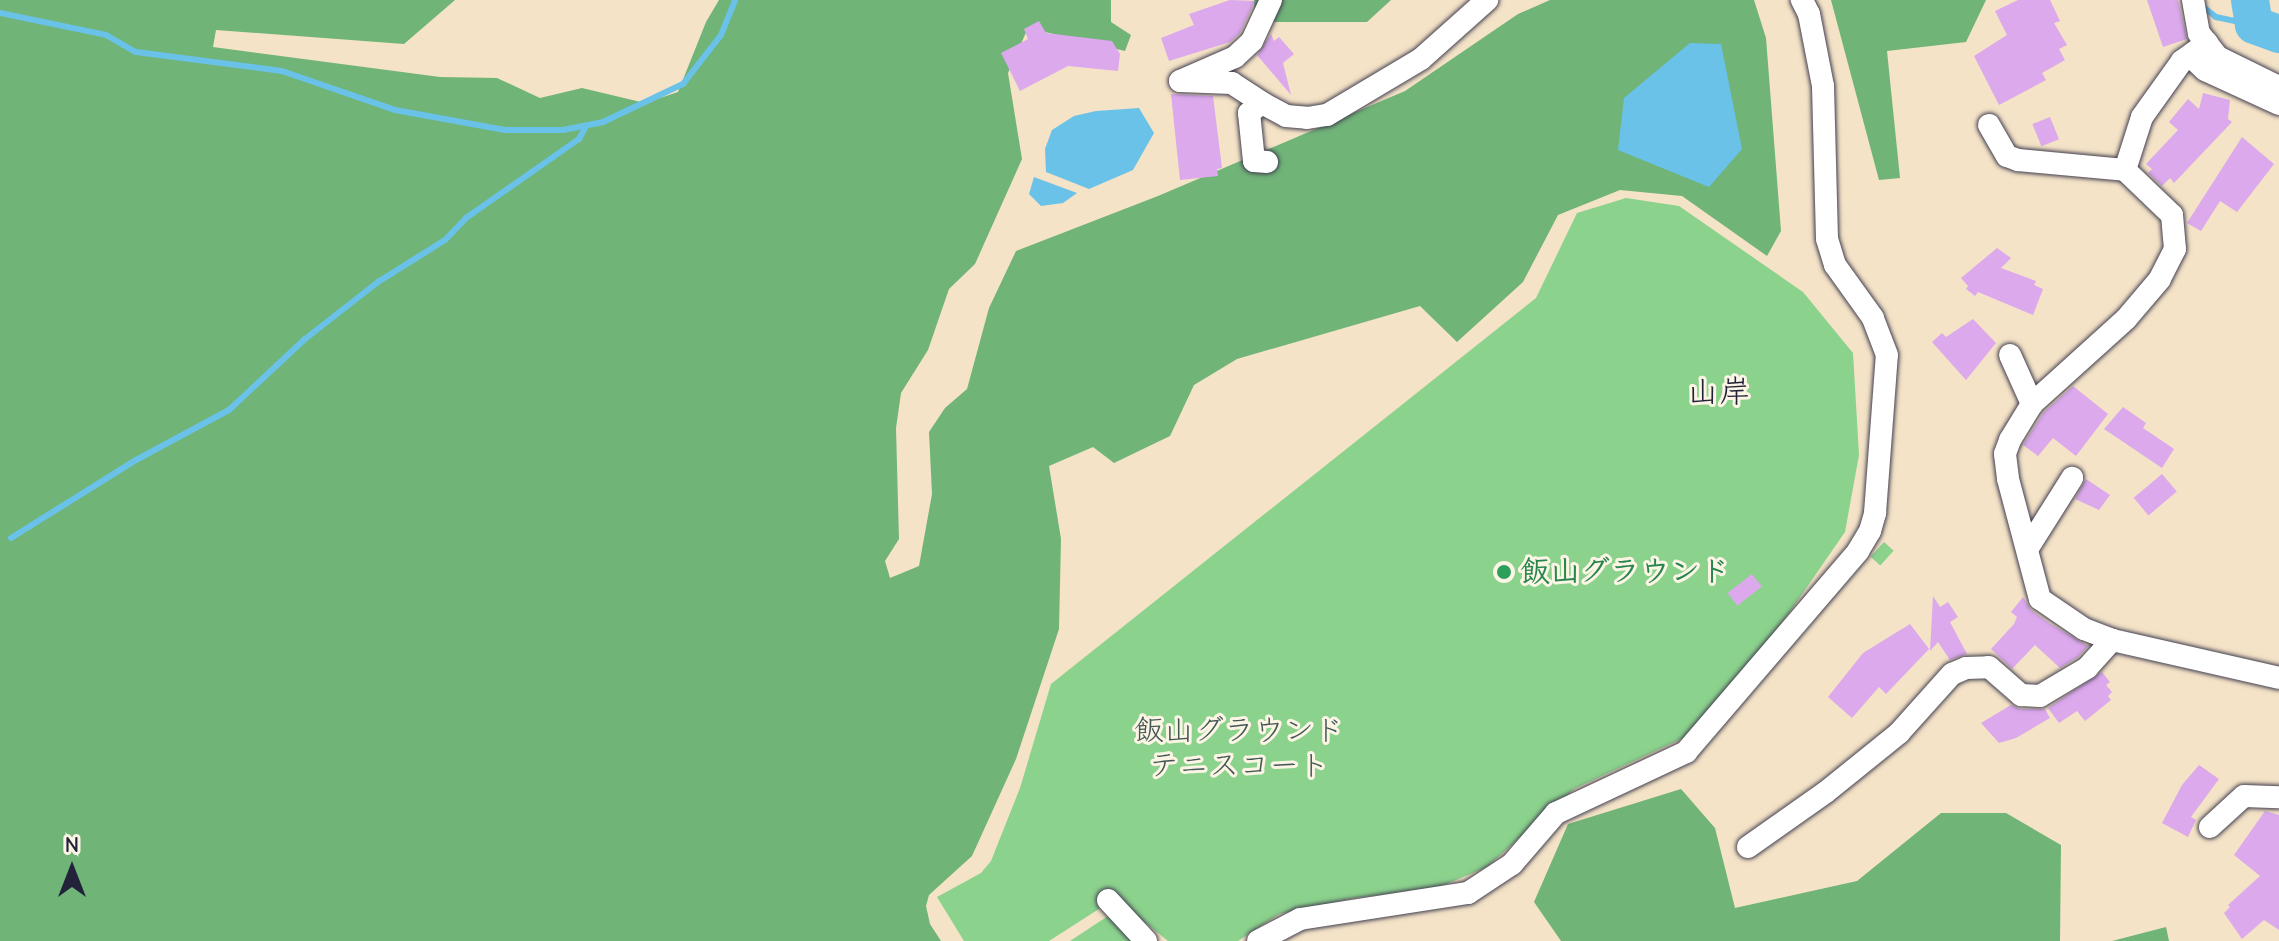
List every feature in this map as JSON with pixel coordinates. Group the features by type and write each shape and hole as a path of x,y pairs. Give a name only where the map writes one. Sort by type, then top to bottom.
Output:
{"street":[{"path":"1271,0 1252,41 1235,57 1180,81 1232,83 1286,116 1327,115 1421,59 1487,0"},
{"path":"1258,941 1300,919 1452,898 1468,893 1512,864 1556,813 1686,752 1864,541 1875,513 1887,355 1873,318 1835,265 1827,239 1823,86 1809,14 1802,0"},
{"path":"2193,0 2199,50 2205,70 2256,98 2279,104"},
{"path":"2199,50 2279,87"},
{"path":"2125,170 2142,117 2199,50"},
{"path":"1264,104 1249,113 1254,161 1267,162"},
{"path":"1989,125 2007,156 2018,160 2125,170 2172,215 2174,253 2144,300 2032,404 2020,420 2005,454 2008,479 2040,599 2084,629 2112,640 2279,678"},
{"path":"2010,355 2032,404"},
{"path":"2028,548 2072,478"},
{"path":"1748,847 1826,792 1899,733 1952,674 1966,668 1989,667 2021,695 2040,696 2087,668 2112,640"},
{"path":"2210,827 2244,796 2279,797"},
{"path":"1108,900 1146,941"}],"green space":[{"path":"0,0 455,0 404,44 216,30 213,47 440,77 497,78 540,98 582,88 645,103 678,92 706,22 719,0 1111,0 1111,22 1131,35 1125,51 1028,28 1008,73 1022,159 975,264 949,289 928,350 901,393 896,428 899,539 885,561 890,578 919,566 932,494 929,432 945,408 967,389 989,308 1016,251 1158,196 1405,91 1518,14 1550,0 1754,0 1766,38 1781,231 1767,256 1682,196 1620,190 1558,215 1523,282 1457,342 1420,306 1237,359 1194,385 1170,436 1114,463 1093,447 1049,466 1061,539 1059,629 1016,759 972,856 929,895 926,906 930,924 941,941 0,941"},
{"path":"1254,0 1391,0 1367,22 1255,22"},
{"path":"1831,0 1986,0 1966,42 1887,51 1900,178 1879,180"},
{"name":"飯山グラウンド","path":"1626,198 1679,206 1803,292 1853,353 1859,455 1845,532 1789,613 1696,732 1574,789 1487,867 1437,888 1354,898 1279,914 1238,941 1168,941 1110,894 1102,907 1049,941 964,941 937,897 981,873 991,861 1020,788 1051,684 1536,298 1577,213"},
{"path":"1884,542 1894,551 1880,566 1871,557"},
{"path":"1681,789 1715,828 1735,908 1857,881 1941,813 2006,813 2061,845 2060,941 1561,941 1534,902 1568,824"},
{"path":"1108,916 1134,941 1070,941"},
{"path":"2166,927 2169,941 2112,941"}],"water":[{"path":"1690,43 1721,44 1742,149 1709,187 1618,150 1624,98"},
{"path":"1139,108 1154,133 1133,170 1089,189 1046,172 1045,149 1052,130 1074,116"},
{"path":"1034,177 1077,193 1063,203 1041,206 1029,194"}],"building":[{"path":"1230,0 1255,1 1240,33 1230,42 1169,61 1161,38 1194,25 1189,14"},
{"path":"2018,0 2050,0 2060,21 2054,23 2067,45 2059,49 2065,60 2042,73 2046,80 1999,105 1974,56 2007,35 1995,11"},
{"path":"2147,0 2178,0 2187,39 2163,47"},
{"path":"1039,21 1046,33 1112,41 1120,54 1118,71 1068,66 1020,91 1001,53 1028,39 1024,29"},
{"path":"1271,34 1274,41 1279,37 1294,54 1283,63 1291,95 1257,55"},
{"path":"2203,93 2230,100 2228,119 2232,122 2174,183 2170,178 2162,186 2148,173 2152,169 2146,164 2178,130 2169,122 2188,99 2199,109"},
{"path":"1171,94 1213,96 1222,168 1217,169 1218,176 1180,180"},
{"path":"2050,117 2059,139 2041,146 2032,124"},
{"path":"2242,137 2274,164 2237,212 2220,201 2201,231 2187,223"},
{"path":"1997,248 2011,258 2001,268 2036,281 2034,285 2043,289 2033,315 1978,292 1975,296 1966,289 1968,286 1961,278"},
{"path":"1973,319 1996,343 1966,380 1932,342 1942,333 1946,337"},
{"path":"2073,386 2108,414 2076,456 2053,438 2038,456 2023,445 2044,412"},
{"path":"2123,407 2146,423 2143,428 2174,449 2162,468 2104,429"},
{"path":"2162,474 2177,492 2148,515 2134,498"},
{"path":"2086,479 2110,495 2099,510 2075,499"},
{"path":"1752,574 1762,587 1737,606 1728,593"},
{"path":"1933,596 1940,607 1948,602 1958,617 1950,622 1967,654 1950,660 1938,642 1930,651"},
{"path":"2023,597 2031,610 2088,646 2078,657 2060,668 2035,645 2012,669 1991,649 2014,624 2017,617 2011,612"},
{"path":"1910,624 1929,649 1886,694 1879,687 1852,718 1828,697 1863,653"},
{"path":"2102,672 2110,682 2106,685 2112,692 2108,696 2111,700 2085,721 2077,711 2059,723 2048,708"},
{"path":"2011,705 2020,709 2045,709 2050,718 2016,738 1999,743 1981,723"},
{"path":"2199,765 2219,779 2191,817 2196,820 2188,837 2162,823 2182,785"},
{"path":"2265,811 2279,815 2279,930 2264,920 2242,939 2224,913 2230,907 2228,905 2260,876 2234,855"}],"waterway":[{"path":"0,13 106,35 136,52 282,71 395,110 505,130 563,130 603,122 683,84 721,35 735,0"},
{"path":"2250,0 2254,25 2279,34"},
{"path":"2202,6 2216,17 2254,25"},
{"path":"11,538 136,460 229,410 305,339 378,282 445,240 466,218 579,139 585,128"}],"place":[{"name":"飯山グラウンド","path":"1504,572"}],"district":[{"name":"山岸","path":"1719,392"}],"park label":[{"name":"飯山グラウンド テニスコート","path":"1239,748"}]}
